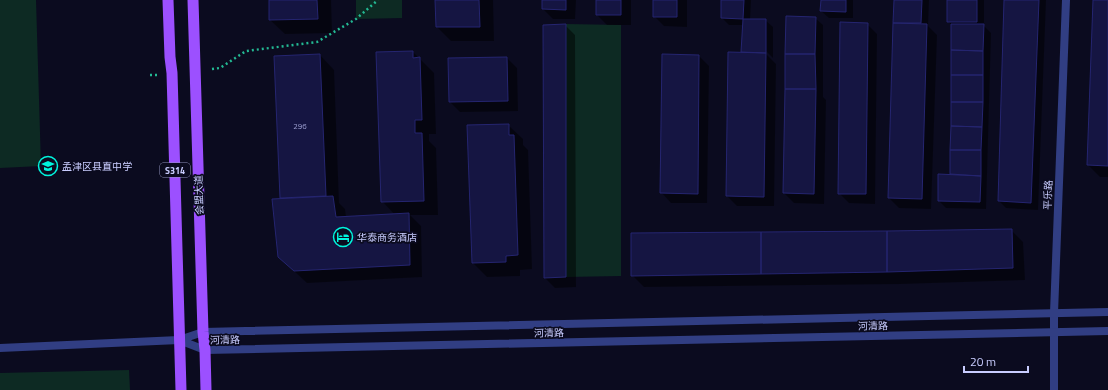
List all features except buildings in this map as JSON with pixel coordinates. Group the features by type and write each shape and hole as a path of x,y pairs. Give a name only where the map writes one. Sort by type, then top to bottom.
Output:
{"main road":[{"name":"S314","path":"168,0 172,73 181,390"},
{"name":"会盟大道","path":"193,0 206,390"}],"street":[{"name":"平乐路","path":"1054,390 1054,313 1066,0"},
{"name":"河清路","path":"179,340 203,332 1108,312"},
{"name":"河清路","path":"179,340 205,350 1108,331"},
{"path":"0,348 179,340"}],"path":[{"path":"206,70 220,68 246,51 317,42 356,19 378,0"},
{"path":"150,75 172,73"}],"green space":[{"path":"0,0 36,0 41,166 0,168"},
{"path":"356,0 402,0 402,18 356,19"},
{"path":"566,24 621,25 621,276 566,277"},
{"path":"129,370 130,390 0,390 0,373"}],"place":[{"name":"孟津区县直中学","path":"48,166"},
{"name":"华泰商务酒店","path":"343,237"}]}
